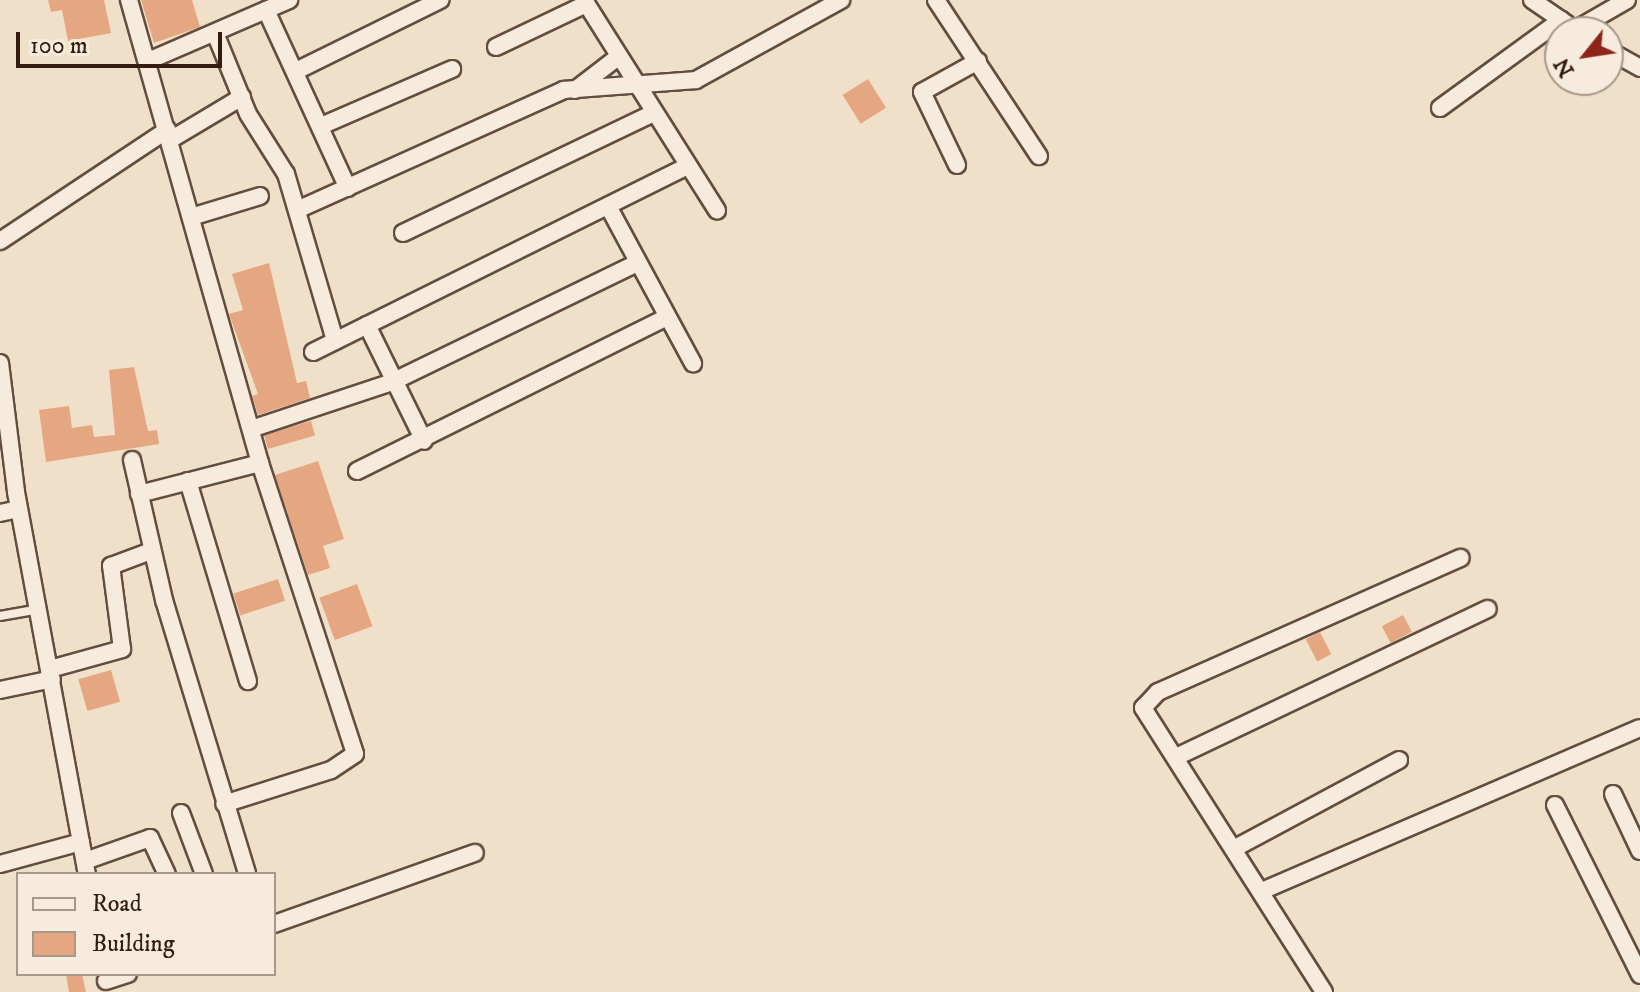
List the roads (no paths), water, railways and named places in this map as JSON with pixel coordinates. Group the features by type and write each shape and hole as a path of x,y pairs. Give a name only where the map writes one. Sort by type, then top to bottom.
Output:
{"street":[{"path":"129,0 260,463 355,754 331,770 224,804"},
{"path":"296,71 440,0"},
{"path":"575,91 696,80 841,0"},
{"path":"936,0 1039,156"},
{"path":"1532,0 1555,16"},
{"path":"1601,16 1627,0"},
{"path":"496,47 585,2 651,114 717,210"},
{"path":"148,61 279,3 296,71 348,188"},
{"path":"1440,108 1544,32"},
{"path":"215,33 242,97 286,174 335,341"},
{"path":"297,210 575,91 618,57"},
{"path":"957,165 922,92 978,61"},
{"path":"321,126 452,69"},
{"path":"0,241 168,135 242,97"},
{"path":"403,233 651,114"},
{"path":"313,352 687,166"},
{"path":"191,217 260,196"},
{"path":"608,206 693,363"},
{"path":"251,429 392,382 637,263"},
{"path":"357,471 424,441 667,317"},
{"path":"367,325 392,382 424,441"},
{"path":"0,370 19,509 86,867 150,838 166,872"},
{"path":"132,460 151,551 246,872"},
{"path":"139,494 260,463"},
{"path":"188,481 248,681"},
{"path":"0,513 19,509"},
{"path":"0,690 122,649 111,566 151,551"},
{"path":"1324,992 1237,847 1145,717 1147,699 1461,558"},
{"path":"1176,757 1488,609"},
{"path":"1264,890 1640,728"},
{"path":"1237,847 1399,760"},
{"path":"1613,794 1640,851"},
{"path":"1555,805 1640,975"},
{"path":"181,813 203,872"},
{"path":"0,864 81,842"},
{"path":"276,923 475,853"}],"lane":[{"path":"0,616 38,609"}]}
